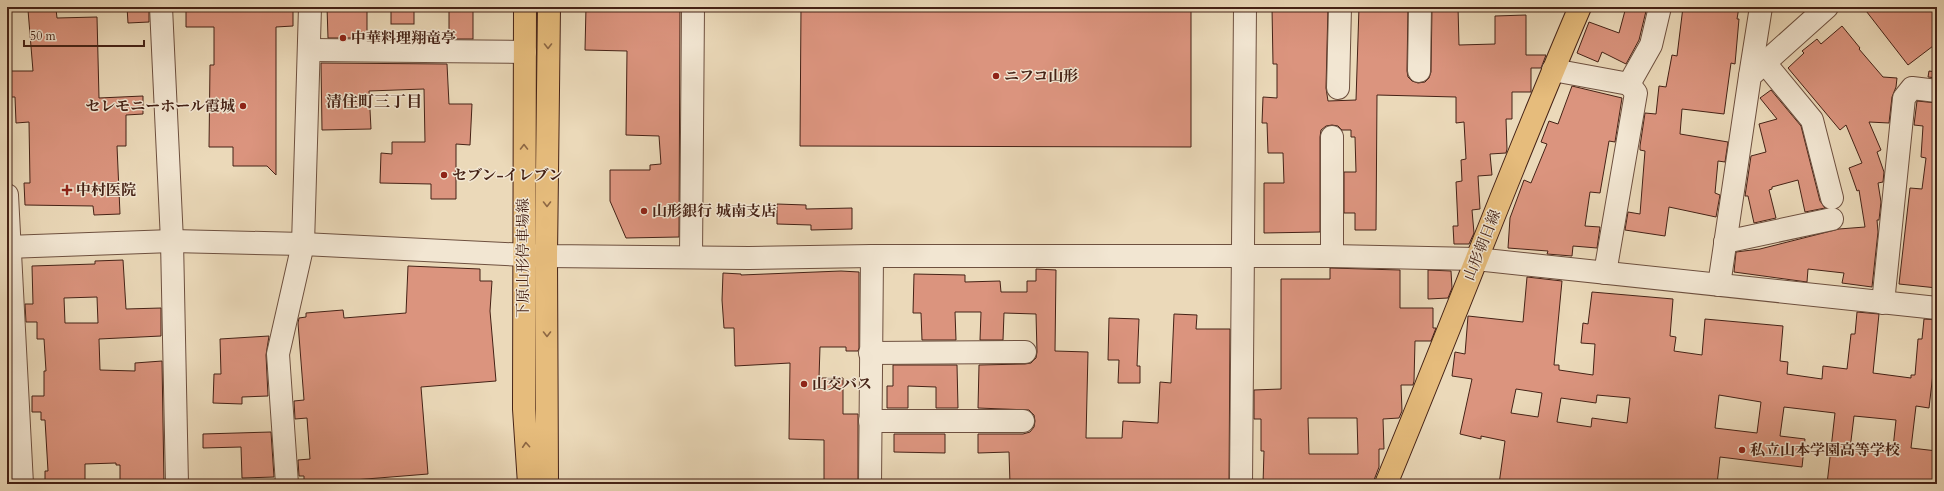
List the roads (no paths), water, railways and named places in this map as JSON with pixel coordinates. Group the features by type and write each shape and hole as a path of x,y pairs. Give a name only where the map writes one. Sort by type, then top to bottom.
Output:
{"main road":[{"name":"下原山形停車場線","path":"525,7 523,254 524,408 529,484"},
{"name":"下原山形停車場線","path":"547,484 546,256 548,7"},
{"name":"山形朝日線","path":"1386,484 1476,259 1580,7"}],"street":[{"path":"161,7 172,241 177,484"},
{"path":"287,484 278,354 303,244 310,7"},
{"path":"691,256 693,7"},
{"path":"1241,484 1241,257 1245,7"},
{"path":"1338,88 1340,7"},
{"path":"1419,72 1420,7"},
{"path":"1629,84 1651,46 1660,7"},
{"path":"1719,285 1725,242 1758,69 1761,7"},
{"path":"1758,69 1827,7"},
{"path":"309,50 525,52"},
{"path":"1725,242 1832,208 1812,120 1758,69"},
{"path":"1553,70 1629,84 1636,93 1605,273"},
{"path":"1883,303 1904,98 1912,88 1937,91"},
{"path":"1332,137 1332,256"},
{"path":"7,195 8,247 22,484"},
{"path":"8,247 172,241 303,244 546,256 691,256 749,258 872,256 1332,256 1476,259 1937,308"},
{"path":"870,484 872,256"},
{"path":"870,352 1026,352"},
{"path":"870,421 1023,421"}],"place":[{"name":"中華料理翔竜亭","path":"343,38"},
{"name":"ニフコ山形","path":"996,76"},
{"name":"セレモニーホール霞城","path":"243,106"},
{"name":"セブン-イレブン","path":"444,175"},
{"name":"中村医院","path":"67,190"},
{"name":"山形銀行 城南支店","path":"644,211"},
{"name":"山交バス","path":"804,384"},
{"name":"私立山本学園高等学校","path":"1742,450"}],"district":[{"name":"清住町三丁目","path":"374,101"}]}
